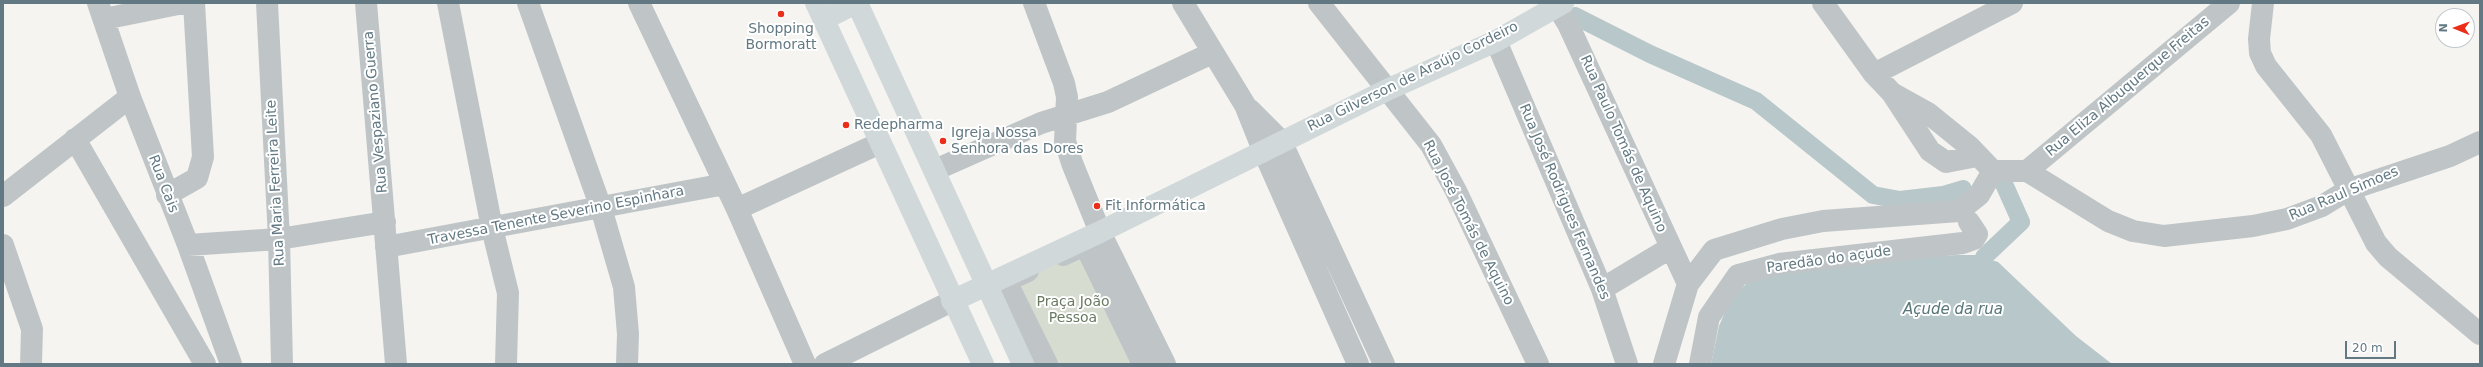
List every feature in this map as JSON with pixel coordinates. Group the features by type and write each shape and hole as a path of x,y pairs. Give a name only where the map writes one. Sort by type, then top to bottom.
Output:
{"main road":[{"path":"983,364 952,301 820,11 856,3 935,170 1023,364"},
{"name":"Rua Gilverson de Araújo Cordeiro","path":"952,301 1100,232 1272,145 1388,89 1496,40 1557,4"}],"street":[{"path":"101,11 183,3"},
{"path":"167,196 198,178 203,157 194,3"},
{"name":"Rua Maria Ferreira Leite","path":"267,3 279,238 282,364"},
{"name":"Rua Vespaziano Guerra","path":"366,3 396,364"},
{"path":"448,3 492,228 508,293 506,364"},
{"path":"528,3 601,208 624,287 628,334 627,364"},
{"path":"639,3 737,209 805,364"},
{"path":"1034,3 1064,84 1067,97 1065,140 1072,163 1100,232 1165,364"},
{"path":"1183,3 1212,53 1272,145 1384,364"},
{"name":"Rua José Tomás de Aquino","path":"1319,3 1431,145 1456,191 1538,364"},
{"path":"1823,3 1874,74 1892,93 1934,155 1950,162 1985,164 2027,172"},
{"path":"1874,74 2012,3"},
{"name":"Rua Eliza Albuquerque Freitas","path":"2027,172 2229,3"},
{"path":"2263,3 2259,39 2260,53 2266,66 2271,75 2312,121 2335,158 2348,190 2366,226 2388,257 2480,334"},
{"name":"Rua Paulo Tomás de Aquino","path":"1557,4 1568,24 1670,248 1688,284"},
{"name":"Rua Cais","path":"101,11 130,97 167,196 188,245 231,364"},
{"name":"Rua José Rodrigues Fernandes","path":"1496,40 1602,289 1628,364"},
{"path":"935,170 1065,115 1108,102 1212,53"},
{"path":"1892,93 1928,113 1970,147 1985,164"},
{"path":"3,196 130,97"},
{"path":"75,139 205,364"},
{"name":"Rua Raul Simoes","path":"2027,172 2108,220 2133,232 2178,235 2287,219 2335,200 2348,190 2450,156 2480,142"},
{"path":"737,209 880,143"},
{"path":"1272,145 1358,364"},
{"path":"1664,364 1688,284 1714,250 1782,229 1823,221 1959,211 1979,195 1985,164"},
{"name":"Travessa Tenente Severino Espinhara","path":"386,248 725,184"},
{"path":"188,245 279,238 385,222"},
{"name":"Paredão do açude","path":"1700,364 1709,317 1738,275 1779,264 1963,243 1974,239 1976,234 1969,222"},
{"path":"3,245 32,329 31,364"},
{"path":"1047,364 1006,281 1085,245 1144,364"},
{"path":"1602,289 1670,248"},
{"path":"830,363 952,301"}],"green space":[{"name":"Praça João Pessoa","path":"1098,239 1158,364 1034,364 996,286"}],"water":[{"name":"Açude da rua","path":"1975,255 1998,262 2076,336 2112,364 1711,364 1719,326 1730,300 1751,279 1847,263"}],"waterway":[{"path":"1575,16 1650,54 1756,101 1873,195 1900,200 1943,195 1963,189"},
{"path":"1984,257 2021,222 2004,184"}],"place":[{"name":"Shopping Bormoratt","path":"781,14"},
{"name":"Redepharma","path":"846,125"},
{"name":"Igreja Nossa Senhora das Dores","path":"943,141"},
{"name":"Fit Informática","path":"1097,206"}]}
